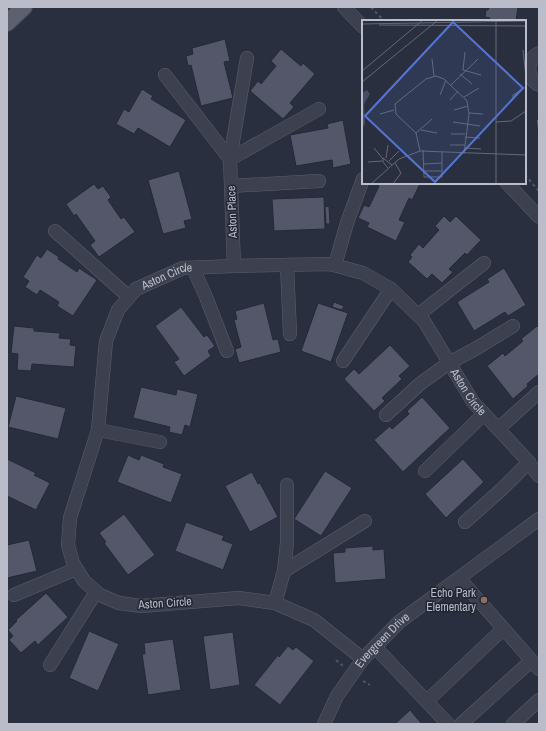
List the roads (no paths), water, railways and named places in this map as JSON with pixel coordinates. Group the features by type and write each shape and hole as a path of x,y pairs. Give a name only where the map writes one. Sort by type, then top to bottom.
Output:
{"main road":[{"path":"7,23 24,7"}],"street":[{"path":"344,7 362,26"},
{"path":"539,53 531,60 529,69 530,77 539,85"},
{"name":"Aston Place","path":"234,266 230,159 247,58"},
{"path":"165,75 230,159 319,109"},
{"path":"231,186 319,181"},
{"path":"336,265 347,223 362,182"},
{"path":"509,184 539,217"},
{"path":"55,231 129,297"},
{"path":"418,315 484,263"},
{"name":"Aston Circle","path":"363,659 314,620 275,603 239,598 141,606 119,604 96,592 84,581 76,569 68,545 70,518 98,430 106,341 118,310 136,289 183,268 330,264 363,273 391,289 424,321 473,402 539,476"},
{"path":"287,265 290,334"},
{"path":"193,268 227,351"},
{"path":"343,361 391,289"},
{"path":"386,415 420,383 449,363 513,326"},
{"path":"498,429 539,392"},
{"path":"424,471 484,414"},
{"path":"98,430 160,442"},
{"path":"465,522 502,490 528,462"},
{"path":"275,603 284,571 287,542 287,485"},
{"name":"Evergreen Drive","path":"324,724 337,696 363,659 399,622 539,519"},
{"path":"284,571 365,522"},
{"path":"14,596 76,569"},
{"path":"459,578 535,665 461,724"},
{"path":"50,665 96,592"},
{"path":"427,701 503,629"},
{"path":"375,647 448,724"},
{"path":"513,724 539,700"}],"place":[{"name":"Echo Park Elementary","path":"484,600"}]}
